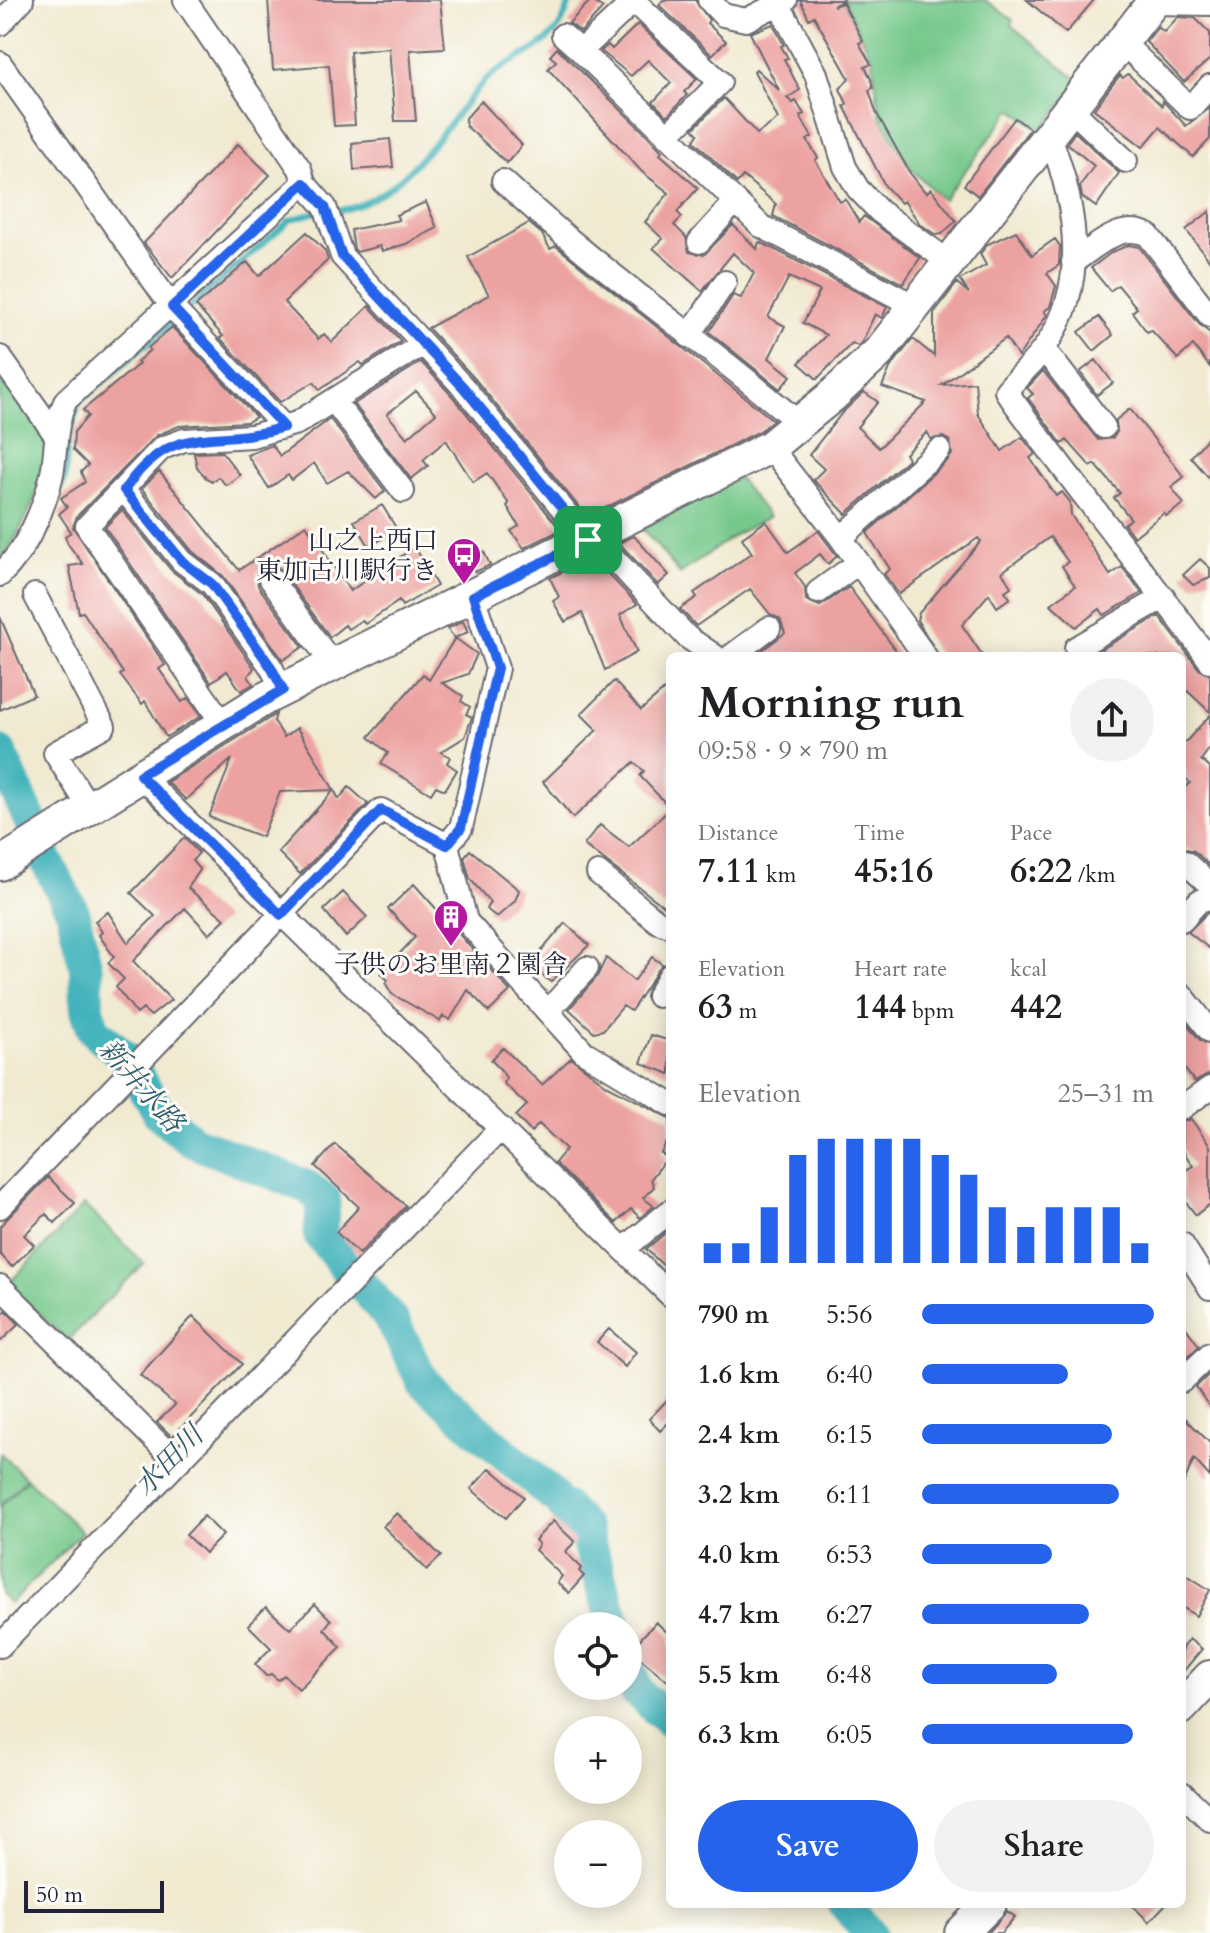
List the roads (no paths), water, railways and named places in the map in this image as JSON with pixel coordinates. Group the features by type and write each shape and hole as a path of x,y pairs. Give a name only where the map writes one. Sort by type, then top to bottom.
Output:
{"street":[{"path":"0,24 22,0"},
{"path":"185,0 300,169 304,183 325,207 342,256 529,464 591,539 687,637 709,652"},
{"path":"709,0 723,15 746,20 782,2 816,74 845,167 858,189 879,211 949,262"},
{"path":"581,51 634,1 720,82 667,136"},
{"path":"0,864 140,775 283,690 591,539 770,447 879,352 1154,2 1210,4"},
{"path":"563,35 761,226 915,306"},
{"path":"1122,42 1190,108 1210,86"},
{"path":"0,63 172,307 284,427"},
{"path":"1070,108 1126,161"},
{"path":"1049,134 1068,190 1073,219 1073,262 1061,317 1044,349 1006,391 1073,485 1164,597 1210,661"},
{"path":"503,181 577,248 689,336 725,360 799,423"},
{"path":"0,575 25,544 42,507 52,472 54,433 66,400 172,307 304,183"},
{"path":"699,242 735,202"},
{"path":"1073,262 1117,233 1128,229 1139,230 1148,235 1207,320"},
{"path":"689,336 725,282"},
{"path":"223,724 87,526 162,448 184,440 252,436 284,427 334,401 423,344"},
{"path":"1044,349 1104,427"},
{"path":"0,357 54,433"},
{"path":"334,401 403,491"},
{"path":"770,447 841,538 922,652"},
{"path":"841,538 939,450"},
{"path":"124,490 182,561 212,584 271,667 283,690"},
{"path":"818,592 858,563"},
{"path":"270,578 333,665"},
{"path":"35,595 104,726 55,753 89,807"},
{"path":"447,845 461,828 497,668 473,596"},
{"path":"1076,648 1164,597"},
{"path":"736,652 769,628"},
{"path":"140,775 666,1291"},
{"path":"0,1207 381,810 447,845 466,921 584,1052 666,1102"},
{"path":"1186,863 1210,885"},
{"path":"598,873 658,922 666,925"},
{"path":"1186,916 1199,901 1210,898"},
{"path":"548,1011 587,968"},
{"path":"658,996 666,982"},
{"path":"1186,1000 1210,1031"},
{"path":"1186,1105 1210,1088"},
{"path":"0,1646 501,1128"},
{"path":"624,1249 666,1214"},
{"path":"1186,1258 1210,1288"},
{"path":"0,1286 176,1461"},
{"path":"1186,1377 1210,1354"},
{"path":"1186,1703 1210,1677"},
{"path":"1186,1797 1210,1820"},
{"path":"961,1933 986,1908"}],"waterway":[{"path":"341,210 363,203 402,178 489,77 550,37 562,22 571,0"},
{"path":"53,510 65,477 68,440 79,403 290,220 316,212"},
{"path":"16,576 34,549"},
{"name":"新井水路","path":"0,753 33,827"},
{"name":"新井水路","path":"44,856 73,912 86,969 87,1010 94,1030 127,1059 159,1113 192,1141 307,1187 324,1200 320,1235 350,1273"},
{"name":"新井水路","path":"365,1288 393,1322 423,1382 552,1495"},
{"name":"新井水路","path":"564,1507 584,1529 611,1612"},
{"name":"新井水路","path":"642,1696 666,1717"},
{"name":"新井水路","path":"848,1908 869,1933"}],"place":[{"name":"山之上西口 東加古川駅行き","path":"464,586"},
{"name":"子供のお里南２園舎","path":"451,948"}],"water label":[{"name":"水田川","path":"168,1460"}]}
